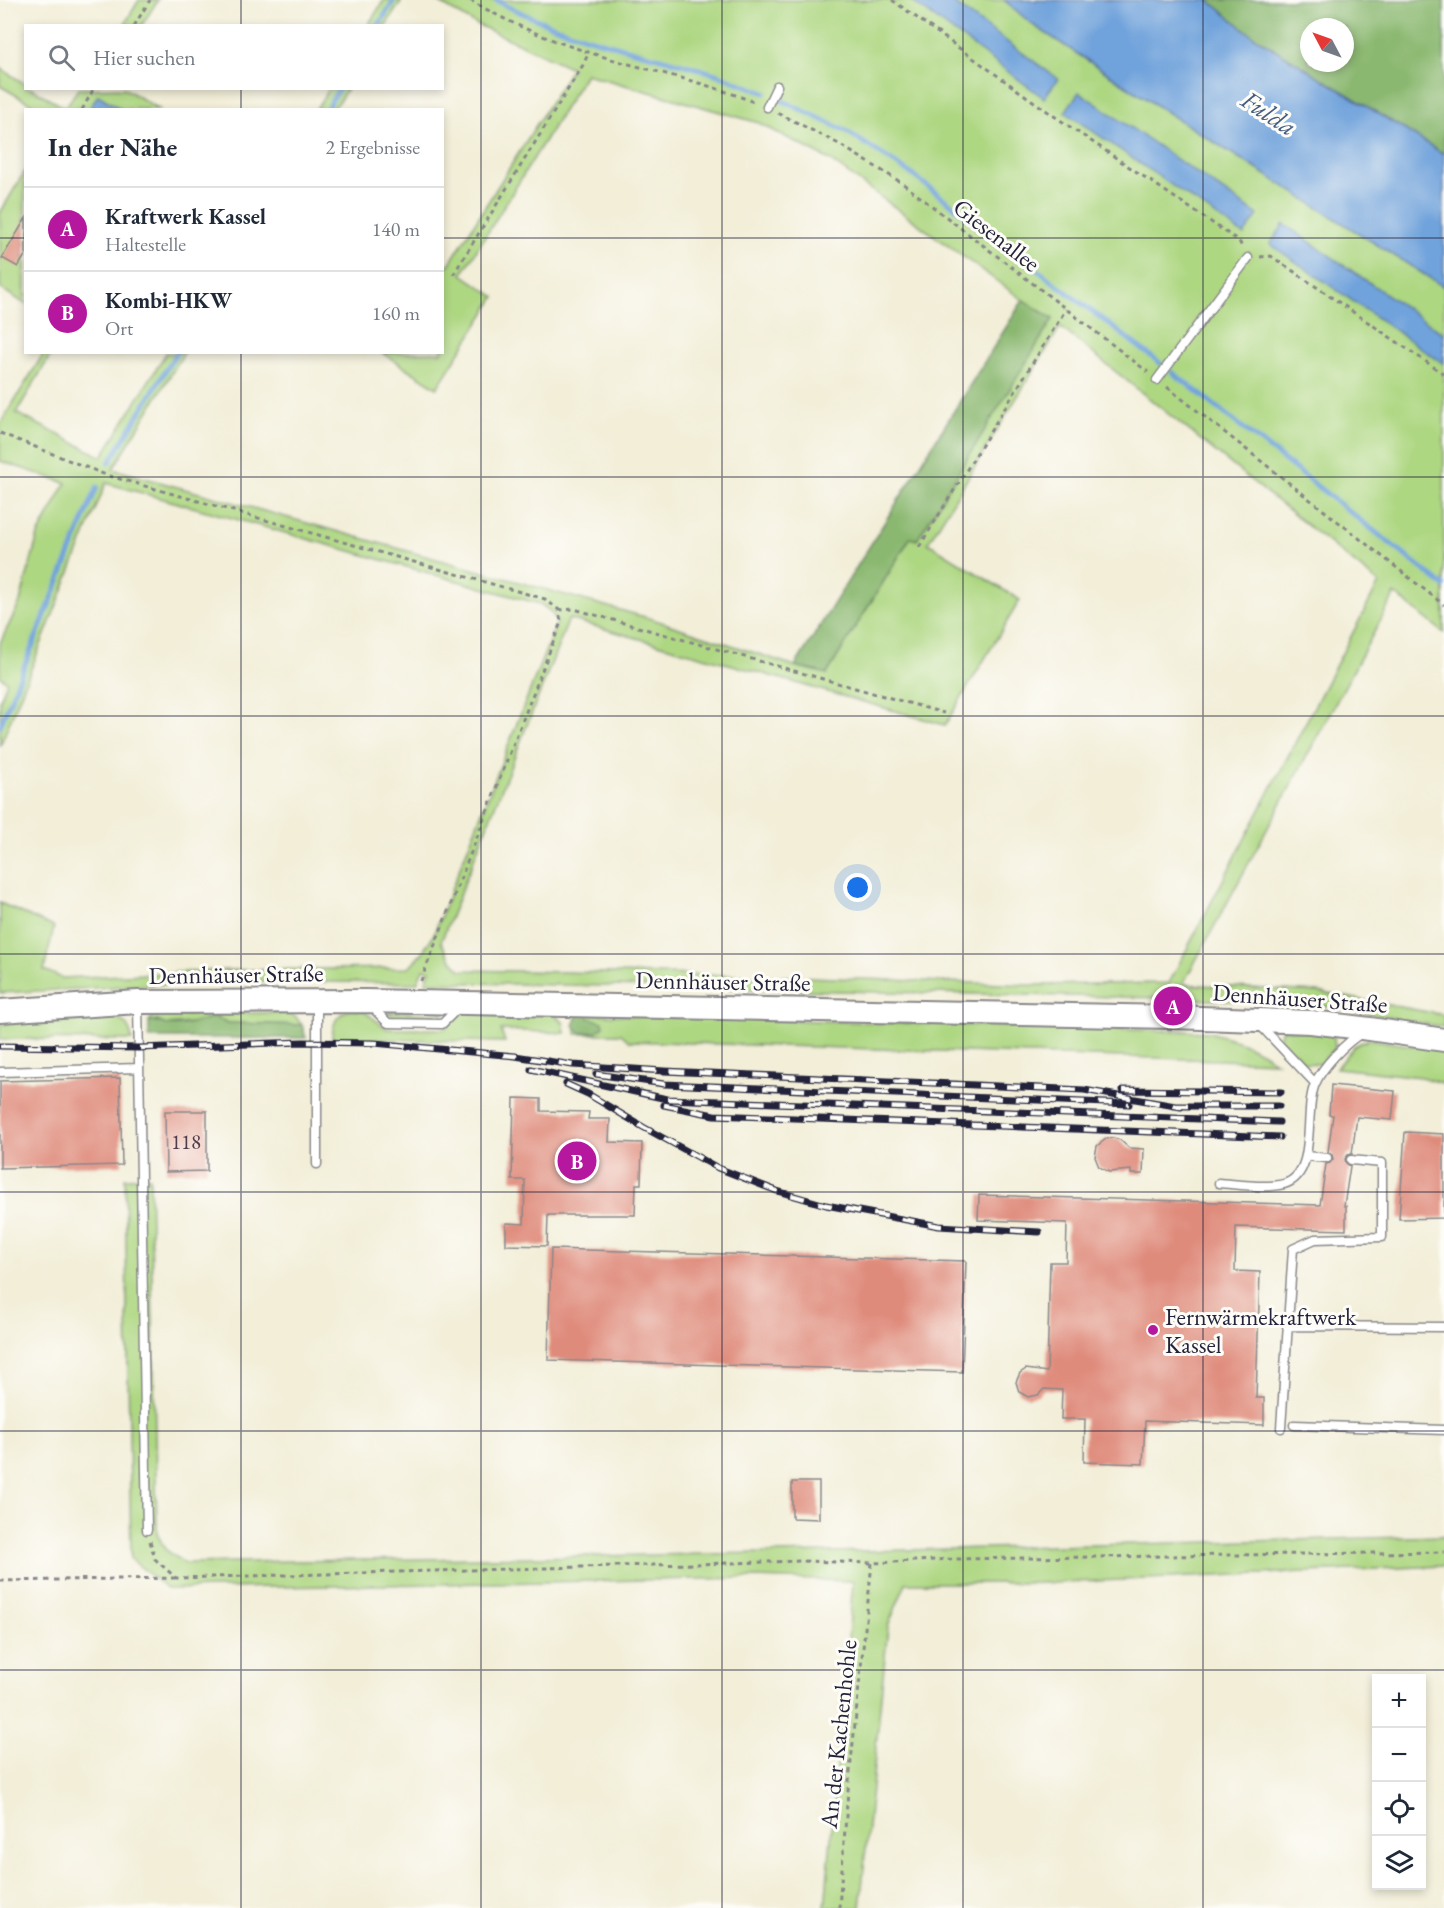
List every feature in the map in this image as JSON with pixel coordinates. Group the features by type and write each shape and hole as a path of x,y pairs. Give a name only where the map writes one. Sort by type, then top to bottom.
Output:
{"street":[{"name":"Dennhäuser Straße","path":"0,1011 138,1002 365,1000 1254,1019 1311,1022 1444,1040"}],"lane":[{"path":"767,107 777,86"},
{"path":"1157,380 1248,258"},
{"path":"317,1164 318,1000"},
{"path":"365,1000 388,1023 442,1024 464,1003"},
{"path":"138,1002 147,1530"},
{"path":"1254,1019 1315,1083"},
{"path":"1219,1183 1257,1186 1284,1184 1301,1172 1306,1156 1310,1107 1315,1083 1348,1041 1370,1029"},
{"path":"0,1072 139,1068"},
{"path":"1306,1156 1327,1158"},
{"path":"1281,1428 1293,1249 1315,1239 1382,1237 1382,1163 1351,1160"},
{"path":"1287,1326 1444,1327"},
{"path":"1294,1425 1444,1430"}],"path":[{"path":"135,24 150,0"},
{"name":"Giesenallee","path":"470,0 537,34 589,52 732,93 767,107 837,143 902,183 1444,605"},
{"path":"892,0 1054,116 1239,241 1248,258 1271,256 1444,374"},
{"path":"453,274 578,74 589,52"},
{"path":"83,108 93,90"},
{"path":"919,547 1066,309"},
{"path":"0,433 106,475 545,599 559,610 574,609 944,713"},
{"path":"413,1002 561,622 559,610"},
{"path":"147,1530 155,1559 176,1578"},
{"path":"0,1581 802,1562 873,1563 955,1559 1444,1552"},
{"name":"An der Kachenhohle","path":"839,1908 848,1790 873,1563"}],"green space":[{"path":"139,0 158,0 143,24 125,24"},
{"path":"384,0 402,0 387,24 369,24"},
{"path":"435,0 1004,0 1033,25 1444,287 1444,633 1395,594 1183,984 1318,992 1444,1015 1444,1027 1312,1004 1163,998 426,982 430,970 423,969 417,983 228,981 0,993 0,903 54,927 44,970 62,978 229,970 408,968 433,936 557,622 551,612 540,604 106,483 0,746 0,700 7,682 0,676 0,643 20,602 38,535 66,483 0,461 0,424 43,354 51,354 16,413 102,457 165,354 183,354 113,469 652,619 795,666 827,674 910,538 1053,319 1023,300 828,159 759,123 586,74 462,274 495,297 437,388 384,354 444,354 444,264 448,266 572,68 474,23","holes":["1060,327 1379,583 1169,983 1031,985 808,977 461,970 441,942 569,619 945,725 1020,600 928,543"]},
{"path":"1208,0 1444,0 1444,154 1311,72 1354,72 1354,18 1300,18 1300,65 1253,36"},
{"path":"0,68 24,83 24,90 35,90 65,108 38,108 0,86"},
{"path":"77,90 127,90 157,108 65,108"},
{"path":"328,90 346,90 335,108 317,108"},
{"path":"24,173 24,303 0,288 0,213"},
{"path":"1023,300 1053,319 917,540 910,538 827,674 795,666"},
{"path":"348,1010 363,1010 387,1029 444,1029 464,1011 553,1013 563,1022 565,1033 501,1030 505,1042 332,1038 336,1021"},
{"path":"173,1011 187,1015 286,1012 296,1017 302,1025 228,1023 215,1017 192,1023 166,1025 158,1021 149,1021 155,1013"},
{"path":"388,1012 444,1013 437,1020 397,1020"},
{"path":"581,1012 587,1012 589,1018 603,1022 604,1026 596,1032 581,1033 574,1026 576,1017"},
{"path":"581,1014 1210,1032 1245,1044 1277,1062 629,1041 621,1034 576,1034 575,1022"},
{"path":"113,1015 126,1025 132,1040 0,1039 0,1024"},
{"path":"215,1017 228,1023 302,1025 306,1038 149,1038 149,1021 179,1025"},
{"path":"1282,1029 1327,1032 1334,1037 1335,1048 1320,1064 1305,1063 1279,1038"},
{"path":"1369,1039 1444,1051 1444,1084 1421,1077 1336,1068 1354,1046"},
{"path":"150,1177 157,1533 165,1549 184,1563 830,1552 1444,1536 1444,1566 1052,1583 906,1583 888,1626 860,1908 825,1908 853,1581 752,1578 167,1589 131,1559 125,1178"}],"water":[{"path":"910,0 950,0 1058,79 1044,98"},
{"name":"Fulda","path":"1004,0 1208,0 1253,36 1300,65 1300,72 1311,72 1444,154 1444,287 1179,120 1033,25"},
{"path":"1079,92 1258,215 1244,235 1065,112"},
{"path":"98,95 119,108 90,108"},
{"path":"1284,224 1444,334 1444,364 1270,244"}],"building":[{"path":"24,221 24,257 18,267 2,258"},
{"path":"120,1078 122,1165 0,1168 0,1081"},
{"name":"Fernwärmekraftwerk Kassel","path":"1331,1085 1395,1091 1392,1120 1357,1117 1352,1154 1345,1159 1350,1166 1344,1206 1346,1206 1346,1230 1236,1227 1235,1271 1260,1272 1256,1398 1264,1398 1264,1425 1145,1421 1143,1464 1084,1462 1085,1419 1061,1419 1062,1390 1044,1389 1038,1395 1028,1397 1019,1392 1016,1382 1020,1373 1026,1369 1047,1372 1050,1262 1066,1262 1067,1223 978,1220 979,1195 1320,1205 1326,1164 1333,1159 1328,1152 1333,1115 1329,1115"},
{"path":"514,1098 541,1099 541,1111 589,1112 588,1119 610,1119 609,1142 642,1143 641,1184 636,1184 635,1215 548,1215 547,1246 506,1245 506,1223 524,1224 525,1180 512,1180"},
{"path":"165,1111 207,1111 207,1171 166,1172"},
{"path":"1405,1132 1444,1134 1444,1218 1399,1219"},
{"path":"1106,1139 1120,1140 1129,1148 1144,1149 1143,1174 1131,1174 1131,1170 1109,1172 1099,1167 1095,1157 1097,1146"},
{"path":"551,1249 966,1261 962,1372 548,1360"},
{"path":"792,1482 819,1482 819,1519 792,1518"}],"waterway":[{"path":"379,24 394,0"},
{"path":"496,0 569,32 705,70 765,93"},
{"path":"327,108 338,90"},
{"path":"781,100 846,131 910,173 1160,363"},
{"path":"109,463 176,354"},
{"path":"1172,372 1444,586"},
{"path":"0,726 97,487"}],"railway":[{"path":"0,1046 139,1048 303,1042 374,1043 515,1056 573,1065 1084,1090 1181,1107"},
{"path":"531,1069 667,1099 1279,1122"},
{"path":"596,1074 664,1084 1129,1104"},
{"path":"566,1084 588,1094 718,1168 777,1191 826,1205 939,1226 1039,1232"},
{"path":"1123,1090 1281,1092"},
{"path":"664,1105 714,1115 1280,1137"},
{"path":"1174,1106 1279,1106"}],"place":[{"name":"Kraftwerk Kassel","path":"1173,1006"},
{"name":"Kombi-HKW","path":"577,1161"},
{"name":"Fernwärmekraftwerk Kassel","path":"1153,1330"}]}
